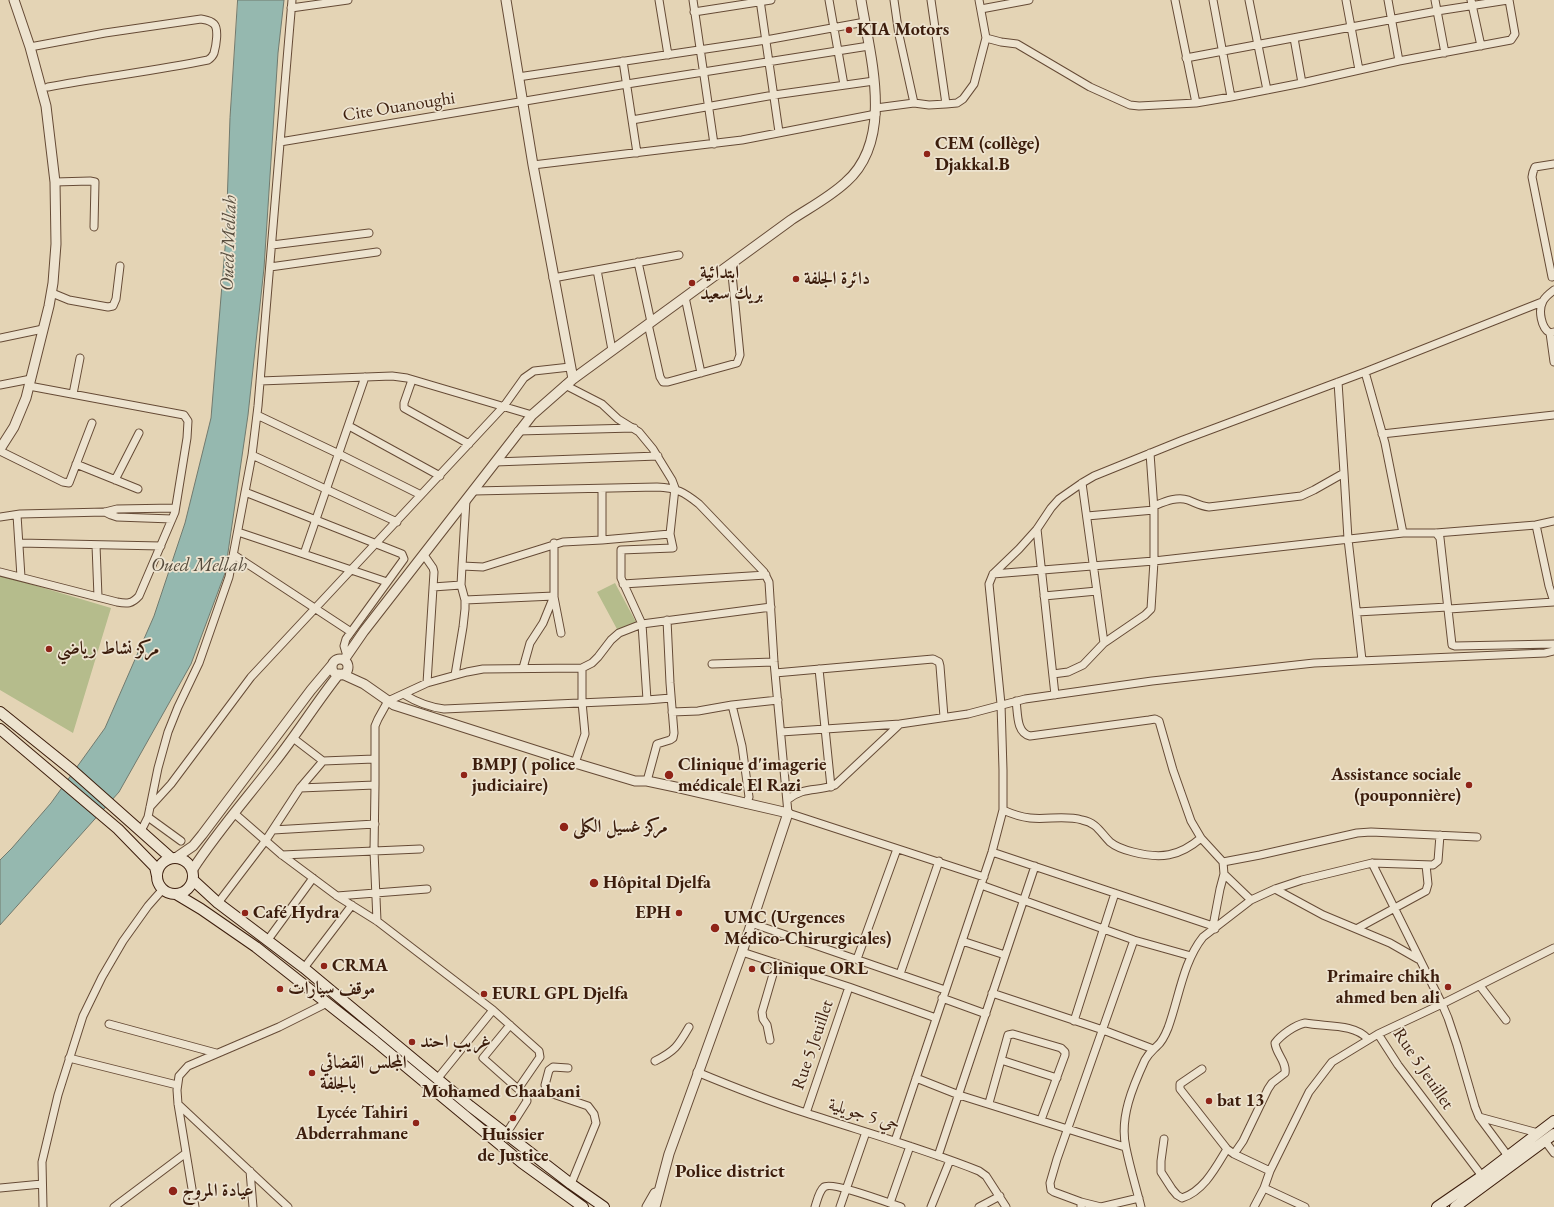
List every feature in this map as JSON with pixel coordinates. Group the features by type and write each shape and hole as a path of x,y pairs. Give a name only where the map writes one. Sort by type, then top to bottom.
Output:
{"main road":[{"path":"0,712 72,770 174,858 186,861 193,869 193,880 187,890 176,894"},
{"path":"0,729 118,829 155,867 160,886 163,889 167,892 176,894 227,926 375,1041 522,1163 583,1207"},
{"path":"157,876 161,865 174,858"},
{"path":"193,880 218,903 304,968 506,1134 571,1184 604,1207"},
{"path":"1437,1207 1482,1176 1554,1121"},
{"path":"1455,1207 1554,1134"}],"street":[{"path":"14,0 30,48 46,106 55,182 56,244 52,293 26,398 14,427 0,450 65,483 69,482 92,423"},
{"path":"141,831 148,817 158,768 168,732 199,663 229,577 234,555 252,455 257,415 292,0"},
{"path":"291,8 348,0"},
{"path":"506,0 532,165 573,379"},
{"path":"659,0 668,55"},
{"path":"693,0 714,144"},
{"path":"694,12 771,0"},
{"path":"829,0 844,85"},
{"path":"346,661 364,631 474,491 518,430 532,415 565,385 612,350 846,182 864,161 869,149 876,111 874,81 862,0"},
{"path":"894,0 914,103"},
{"path":"931,0 946,104"},
{"path":"532,165 742,140 914,103 929,105 957,103 963,99 974,84 986,38 979,0"},
{"path":"981,9 1029,0"},
{"path":"1175,0 1196,102"},
{"path":"1212,0 1231,97"},
{"path":"1249,0 1267,90"},
{"path":"1346,0 1359,70"},
{"path":"1388,0 1399,62"},
{"path":"1435,0 1445,53"},
{"path":"986,38 1017,44 1090,87 1130,105 1153,106 1231,97 1511,40 1514,38 1515,28 1509,0 1472,3 1437,11 1186,58"},
{"path":"760,1 779,132"},
{"path":"1472,3 1481,46"},
{"path":"30,48 105,33 201,19 208,20 214,24 216,28 214,52 212,57 208,60 168,68 92,78 48,87"},
{"path":"518,77 766,40 865,22"},
{"path":"1294,38 1302,83"},
{"name":"Cite Ouanoughi","path":"280,142 627,84 869,46"},
{"path":"623,62 637,153"},
{"path":"632,120 774,95 874,81"},
{"path":"1552,277 1532,172 1535,167 1554,164"},
{"path":"55,182 95,182 94,227"},
{"path":"272,245 369,233"},
{"path":"270,267 377,252"},
{"path":"554,278 679,255"},
{"path":"638,262 661,380 668,382 731,366 739,360 740,355 731,264"},
{"path":"52,293 82,303 108,307 112,306 116,299 120,266"},
{"path":"597,270 612,350"},
{"path":"895,1140 984,877 1003,810 1002,704 989,584 993,574 1037,528 1050,508 1059,499 1082,482 1150,453 1366,372 1542,302 1554,290"},
{"path":"685,297 701,373"},
{"path":"1542,302 1541,311 1544,328 1552,333 1554,362"},
{"path":"0,338 43,329"},
{"path":"73,394 80,358"},
{"path":"150,808 171,784 251,677 504,406 524,378 529,374 542,369 570,367"},
{"path":"1366,372 1385,443 1403,533"},
{"path":"260,381 392,376 412,380 532,415"},
{"path":"304,554 317,520 365,377"},
{"path":"412,380 404,403 404,408 468,444"},
{"path":"0,385 30,382 73,394 184,415 188,427 172,519 139,596 134,602 126,604 0,572"},
{"path":"1338,382 1348,539 1362,660"},
{"path":"565,385 602,404 618,419 634,428 642,435 658,456 675,488 670,534 673,548 621,550"},
{"path":"257,415 422,495"},
{"path":"1382,434 1554,415"},
{"path":"349,426 440,476"},
{"path":"518,430 634,428"},
{"path":"116,480 139,433"},
{"path":"1053,674 1068,672 1083,665 1104,644 1145,615 1151,609 1154,561 1154,508 1150,453"},
{"path":"252,455 397,522"},
{"path":"495,462 658,456"},
{"path":"76,464 138,489"},
{"path":"1087,516 1154,508 1163,502 1180,498 1188,499 1199,506 1209,507 1301,496 1344,473"},
{"path":"1082,482 1104,644"},
{"path":"474,491 657,487 675,488 699,504 766,575 769,582 774,662 788,813 742,952 697,1072 669,1154 659,1187 655,1207"},
{"path":"602,489 602,540"},
{"path":"193,869 212,841 235,814 341,674 346,671 344,646 346,639 404,559 402,554 245,492"},
{"path":"455,675 463,627 465,600 461,585 466,500"},
{"path":"0,517 105,512 117,509 175,508"},
{"path":"105,512 111,516 172,519"},
{"path":"17,515 21,577"},
{"path":"993,574 1154,561 1403,533 1436,533 1536,525 1554,521"},
{"path":"1357,612 1554,602 1549,586 1536,525"},
{"path":"1037,528 1055,694"},
{"path":"238,532 387,582"},
{"path":"1436,533 1440,538 1452,645 1554,644"},
{"path":"462,566 476,567 489,565 554,543 670,534"},
{"path":"621,539 620,572 623,584 642,624 647,700"},
{"path":"19,543 161,546"},
{"path":"554,543 554,596 562,633"},
{"path":"96,545 98,597"},
{"path":"234,555 351,632"},
{"path":"424,555 433,568 427,683"},
{"path":"623,584 766,575"},
{"path":"433,587 461,585"},
{"path":"1044,596 1097,591"},
{"path":"465,600 554,596"},
{"path":"522,668 530,643 543,623 554,596"},
{"path":"378,921 374,851 375,726 378,719 391,703 427,683 483,669 582,668 592,663 611,640 619,633 642,624 771,607"},
{"path":"647,781 657,744 673,738 667,620"},
{"path":"781,732 900,724 968,714 1002,704 1055,694 1152,681 1314,663 1545,653 1554,651"},
{"path":"174,858 193,846 202,835 335,660 338,659 346,661 364,684"},
{"path":"775,673 933,659 937,660 940,666 944,718"},
{"path":"712,664 774,662"},
{"path":"332,665 332,670 335,673 364,684 391,703 575,763 635,780 647,781 788,813 897,849 940,861 984,877"},
{"path":"575,763 585,734 582,702 582,668"},
{"path":"819,669 831,787"},
{"path":"405,695 423,705 444,709 671,698"},
{"path":"672,712 698,711 732,705 778,700"},
{"path":"1016,701 1020,730 1024,735 1030,736 1155,719 1159,721 1173,770 1191,821 1201,838 1223,862 1224,874 1220,889 1214,928"},
{"path":"732,705 742,746 749,797 746,804"},
{"path":"787,800 794,794 803,790 831,787 835,785 900,724"},
{"path":"293,738 323,761 374,759"},
{"path":"218,903 266,840 300,788 323,761"},
{"path":"300,788 375,785"},
{"path":"1003,810 1030,818 1068,818 1090,822 1101,830 1111,842 1120,848 1157,857 1184,851 1201,838"},
{"path":"235,814 313,878 337,896 378,921 493,1010 539,1051 541,1055 518,1089"},
{"path":"148,817 181,841"},
{"path":"273,830 375,824"},
{"path":"1223,862 1357,833 1440,834 1477,837"},
{"path":"1141,1207 1125,1147 1125,1119 1129,1100 1146,1060 1153,1049 1157,1046 1167,1029 1191,956 1203,937 1251,900 1275,889 1322,874 1372,863 1433,865 1438,861 1440,834"},
{"path":"282,854 420,849"},
{"path":"857,960 897,849"},
{"path":"992,852 1214,928"},
{"path":"900,974 940,861"},
{"path":"1372,863 1448,1018 1458,1045 1470,1093 1479,1117 1508,1156"},
{"path":"1358,928 1426,891 1428,884 1426,865"},
{"path":"938,1156 1035,866"},
{"path":"1224,874 1251,900"},
{"path":"267,941 313,878"},
{"path":"981,885 1134,940 1191,956"},
{"path":"43,1207 42,1162 58,1095 83,1016 102,977 123,941 148,906 163,889"},
{"path":"337,896 427,889"},
{"path":"1275,889 1323,915 1358,928 1419,959"},
{"path":"1074,1021 1115,893"},
{"path":"304,968 352,905"},
{"path":"751,923 945,990"},
{"path":"1134,940 1057,1160 1050,1187 1054,1192 1081,1205 1101,1207 1139,1198"},
{"path":"962,941 1005,955"},
{"name":"Rue 5 Jeuillet","path":"1482,1176 1402,1071 1378,1034 1480,986 1554,948"},
{"path":"742,952 849,987 936,1018"},
{"path":"770,1040 767,1025 763,1019 762,1012 776,964"},
{"path":"1480,986 1506,1020"},
{"name":"Rue 5 Jeuillet","path":"806,1113 849,987"},
{"path":"992,993 1103,1030 1153,1049"},
{"path":"942,998 986,1014"},
{"path":"195,1207 178,1104 179,1076 188,1066 279,1027 327,1003"},
{"path":"438,1078 493,1010"},
{"path":"109,1024 216,1053"},
{"path":"1234,1154 1243,1141 1268,1089 1272,1083 1286,1073 1283,1061 1276,1050 1275,1043 1280,1037 1301,1024 1305,1024 1350,1029 1368,1039"},
{"path":"506,1134 527,1100 526,1095 483,1058 510,1025"},
{"path":"655,1061 669,1054 677,1047 689,1027"},
{"path":"989,1103 1007,1037 1010,1034 1061,1048 1065,1052 1065,1055 1041,1120"},
{"path":"1254,1207 1309,1092 1332,1062 1378,1034"},
{"path":"69,1058 178,1085"},
{"path":"1001,1060 1057,1078"},
{"path":"568,1068 553,1067 549,1070 545,1085 547,1092 588,1106 596,1119 596,1123 571,1184"},
{"path":"1202,1069 1180,1084 1180,1089 1227,1149 1234,1154 1270,1171"},
{"name":"حي 5 جويلية","path":"697,1072 806,1113 895,1140 979,1171 986,1176 1006,1207"},
{"path":"916,1078 959,1095 989,1103 1125,1147"},
{"path":"178,1104 288,1207"},
{"path":"1479,1117 1538,1133"},
{"path":"840,1207 866,1132"},
{"path":"1164,1139 1161,1172 1172,1189 1182,1198 1190,1195 1209,1178 1227,1149"},
{"path":"1545,1141 1554,1153"},
{"path":"890,1204 910,1146"},
{"path":"114,1207 186,1153"},
{"path":"931,1207 950,1160"},
{"path":"250,1171 253,1207"},
{"path":"0,1188 42,1184"},
{"path":"815,1207 823,1188 830,1185 900,1207"},
{"path":"647,1207 659,1187"},
{"path":"1264,1188 1305,1207"},
{"path":"979,1207 1000,1196"},
{"path":"124,1200 128,1207"}],"green space":[{"name":"مركز نشاط رياضي","path":"0,575 111,608 73,733 0,690"},
{"path":"615,583 636,622 618,631 597,592"}],"water":[{"name":"Oued Mellah","path":"238,0 284,0 278,53 264,268 248,415 225,573 191,664 119,792 0,925 0,860 51,803 105,728 154,616 185,523 211,418 226,236 230,118"}],"place":[{"name":"KIA Motors","path":"849,30"},
{"name":"CEM (collège) Djakkal.B","path":"927,154"},
{"name":"دائرة الجلفة","path":"796,279"},
{"name":"ابتدائية بريك سعيد","path":"692,283"},
{"name":"مركز نشاط رياضي","path":"49,649"},
{"name":"BMPJ ( police judiciaire)","path":"464,775"},
{"name":"Clinique d'imagerie médicale El Razi","path":"669,775"},
{"name":"Assistance sociale (pouponnière)","path":"1469,785"},
{"name":"مركز غسيل الكلى","path":"564,827"},
{"name":"Hôpital Djelfa","path":"594,883"},
{"name":"Café Hydra","path":"245,913"},
{"name":"EPH","path":"679,913"},
{"name":"UMC (Urgences Médico-Chirurgicales)","path":"715,928"},
{"name":"CRMA","path":"324,966"},
{"name":"Clinique ORL","path":"752,969"},
{"name":"Primaire chikh ahmed ben ali","path":"1448,987"},
{"name":"موقف سيارات","path":"280,989"},
{"name":"EURL GPL Djelfa","path":"484,994"},
{"name":"غريب احند","path":"412,1042"},
{"name":"المجلس القضائي بالجلفة","path":"312,1073"},
{"name":"bat 13","path":"1209,1101"},
{"name":"Huissier de Justice","path":"513,1118"},
{"name":"Lycée Tahiri Abderrahmane","path":"416,1123"},
{"name":"عيادة المروج","path":"173,1191"}],"district":[{"name":"Mohamed Chaabani","path":"501,1092"},
{"name":"Police district","path":"730,1172"}]}
